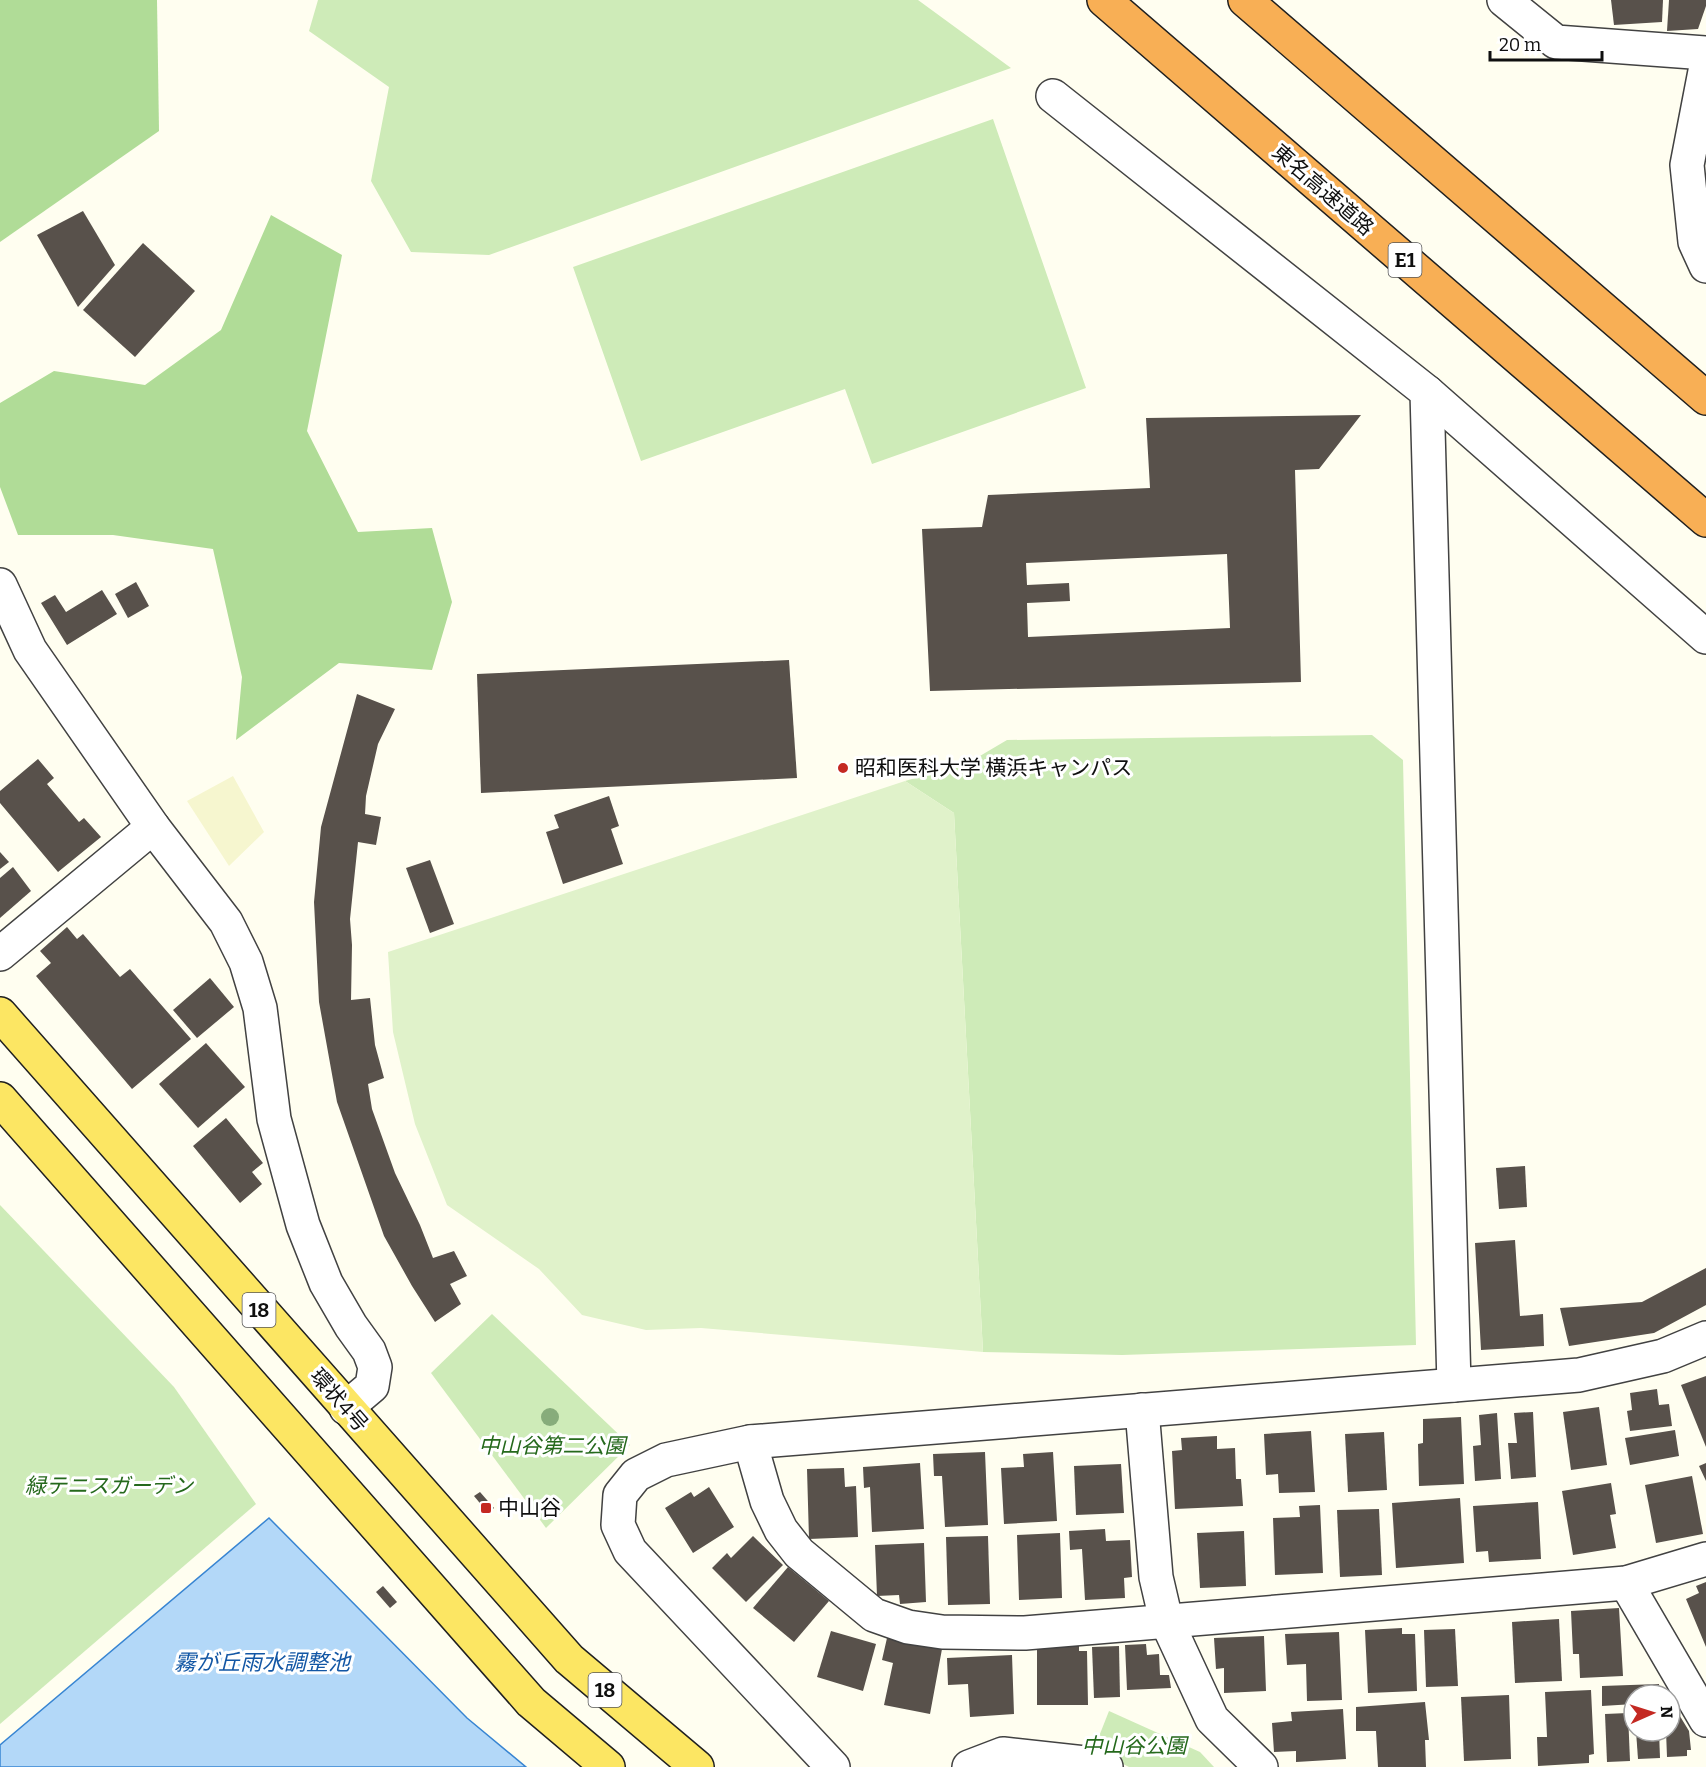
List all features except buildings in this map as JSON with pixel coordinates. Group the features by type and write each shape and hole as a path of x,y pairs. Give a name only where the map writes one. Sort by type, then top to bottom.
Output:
{"highway":[{"name":"東名高速道路","path":"1104,0 1706,520"},
{"path":"1245,0 1706,398"}],"main road":[{"name":"環状4号","path":"0,1014 569,1659 697,1767"},
{"name":"18","path":"0,1099 531,1702 608,1767"}],"street":[{"path":"1508,1 1556,42 1706,53"},
{"path":"1706,66 1687,165 1695,242 1706,266"},
{"path":"1053,96 1427,392 1706,637"},
{"path":"1427,392 1454,1385"},
{"path":"0,585 30,650 153,827 226,922 246,962 260,1008 274,1119 303,1225 326,1283 351,1326 369,1351 375,1367 372,1386 346,1408"},
{"path":"0,954 153,827"},
{"path":"833,1767 630,1551 618,1525 620,1495 636,1475 666,1460 750,1442 1580,1375 1663,1356 1706,1338"},
{"path":"1142,1410 1148,1460 1156,1577 1166,1620 1212,1719 1261,1767"},
{"path":"750,1442 768,1501 781,1530 799,1553 874,1615 908,1627 942,1632 1025,1633 1626,1582 1706,1558"},
{"path":"1626,1582 1706,1720"},
{"path":"969,1767 1003,1754 1106,1767"}],"green space":[{"path":"0,0 157,0 159,131 0,242"},
{"path":"318,0 918,0 1011,68 489,255 411,252 371,181 389,87 309,31"},
{"path":"993,119 1086,388 872,464 845,389 641,461 573,267"},
{"path":"271,215 342,255 307,431 358,532 432,528 452,602 432,670 339,663 236,740 242,677 213,549 113,535 18,535 0,487 0,403 54,371 145,385 221,330"},
{"path":"1372,735 1403,760 1416,1345 1122,1355 983,1352 954,813 905,781 968,763 1007,740"},
{"path":"233,776 264,832 229,866 187,801"},
{"path":"905,781 954,813 983,1352 701,1328 646,1330 582,1315 539,1269 447,1205 415,1124 393,1032 388,952"},
{"name":"緑テニスガーデン","path":"0,1205 174,1387 256,1504 0,1724"},
{"name":"中山谷第二公園","path":"492,1314 630,1445 546,1528 431,1373"},
{"name":"中山谷公園","path":"1109,1711 1200,1752 1214,1767 1129,1767 1094,1749"}],"water":[{"name":"霧が丘雨水調整池","path":"269,1518 467,1718 526,1767 0,1767 0,1745"}],"place":[{"name":"昭和医科大学 横浜キャンパス","path":"843,768"},
{"name":"中山谷","path":"486,1508"}]}
